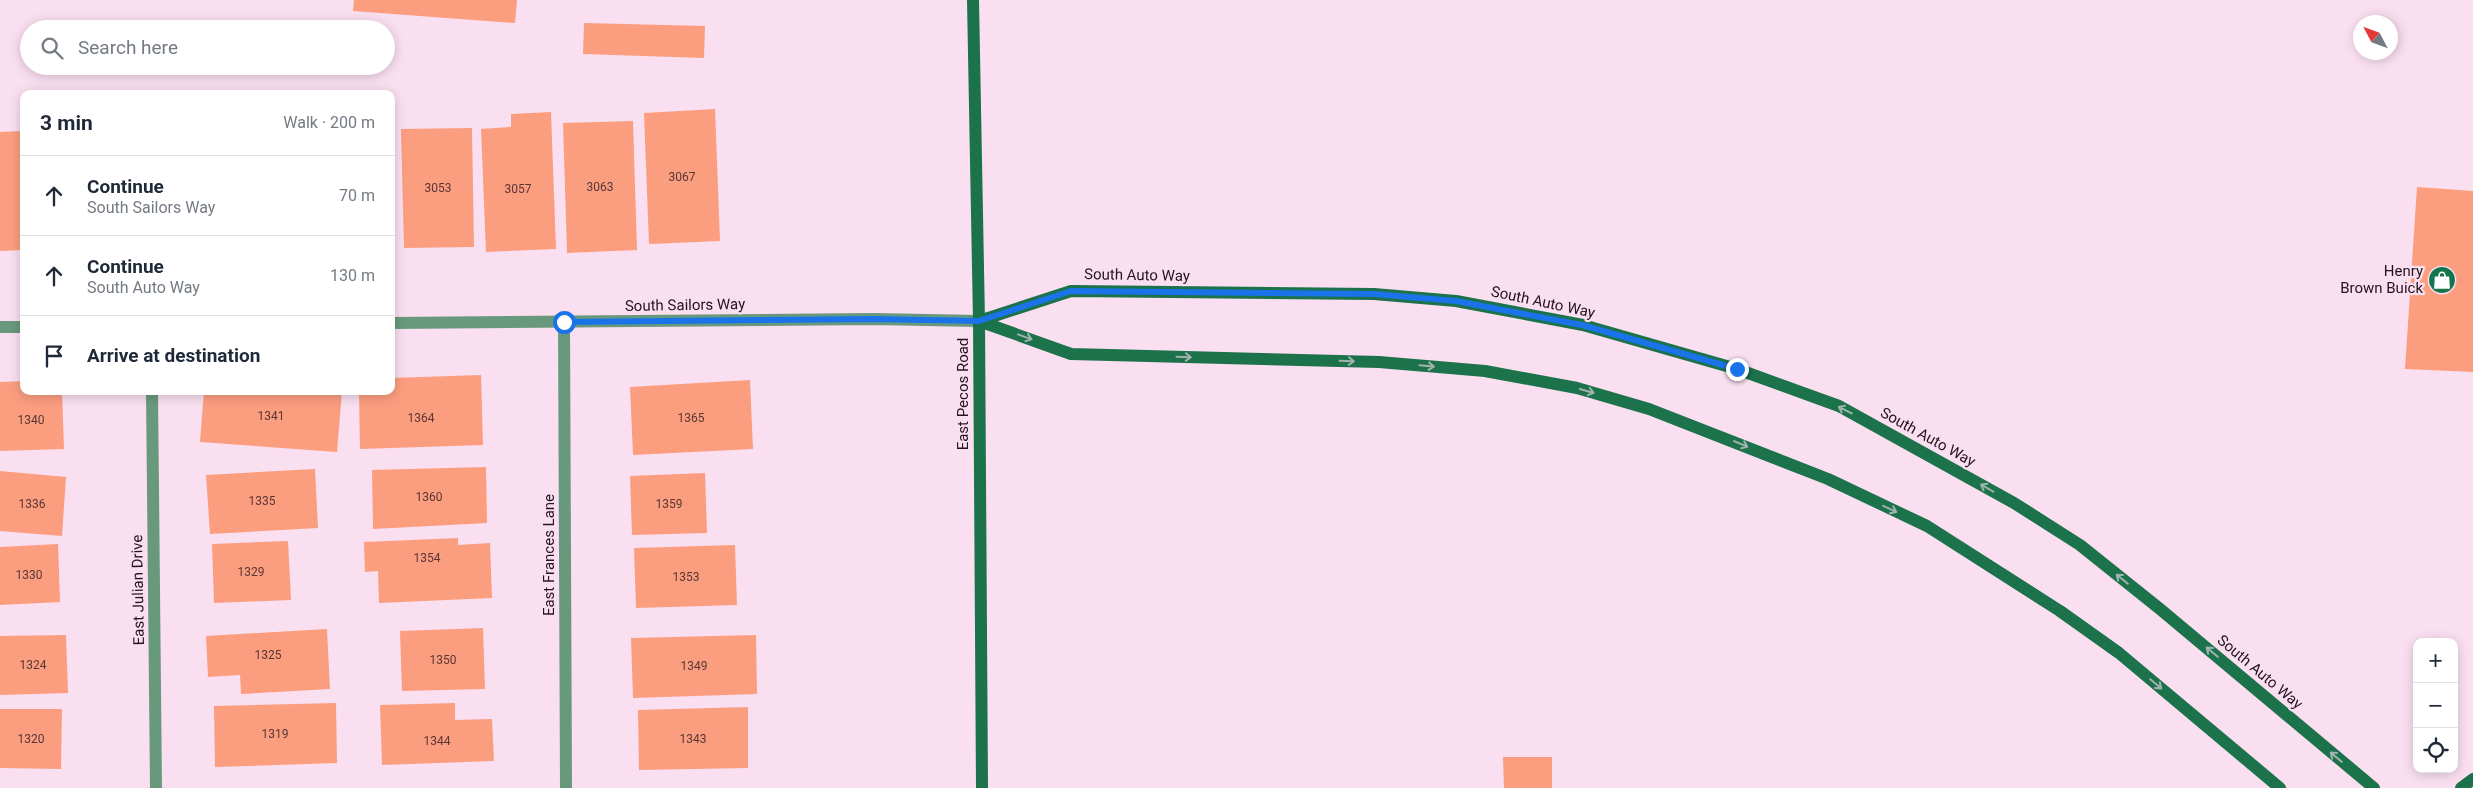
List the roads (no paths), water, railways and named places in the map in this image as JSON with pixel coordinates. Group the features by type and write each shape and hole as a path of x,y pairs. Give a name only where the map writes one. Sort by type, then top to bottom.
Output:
{"street":[{"name":"East Pecos Road","path":"973,0 979,321 982,788"},
{"name":"South Auto Way","path":"979,321 1071,291 1374,294 1456,301 1582,325 1737,369 1839,406 2014,503 2080,545 2160,609 2374,788"},
{"name":"South Sailors Way","path":"395,324 874,319 979,321"},
{"path":"979,321 1071,354 1378,362 1485,371 1577,388 1648,409 1828,479 1926,526 2060,611 2118,653 2280,788"},
{"name":"East Frances Lane","path":"564,322 566,788"},
{"path":"0,327 20,326"},
{"name":"East Julian Drive","path":"152,395 156,788"},
{"path":"2461,788 2473,779"}],"place":[{"name":"Henry Brown Buick","path":"2442,280"}]}
